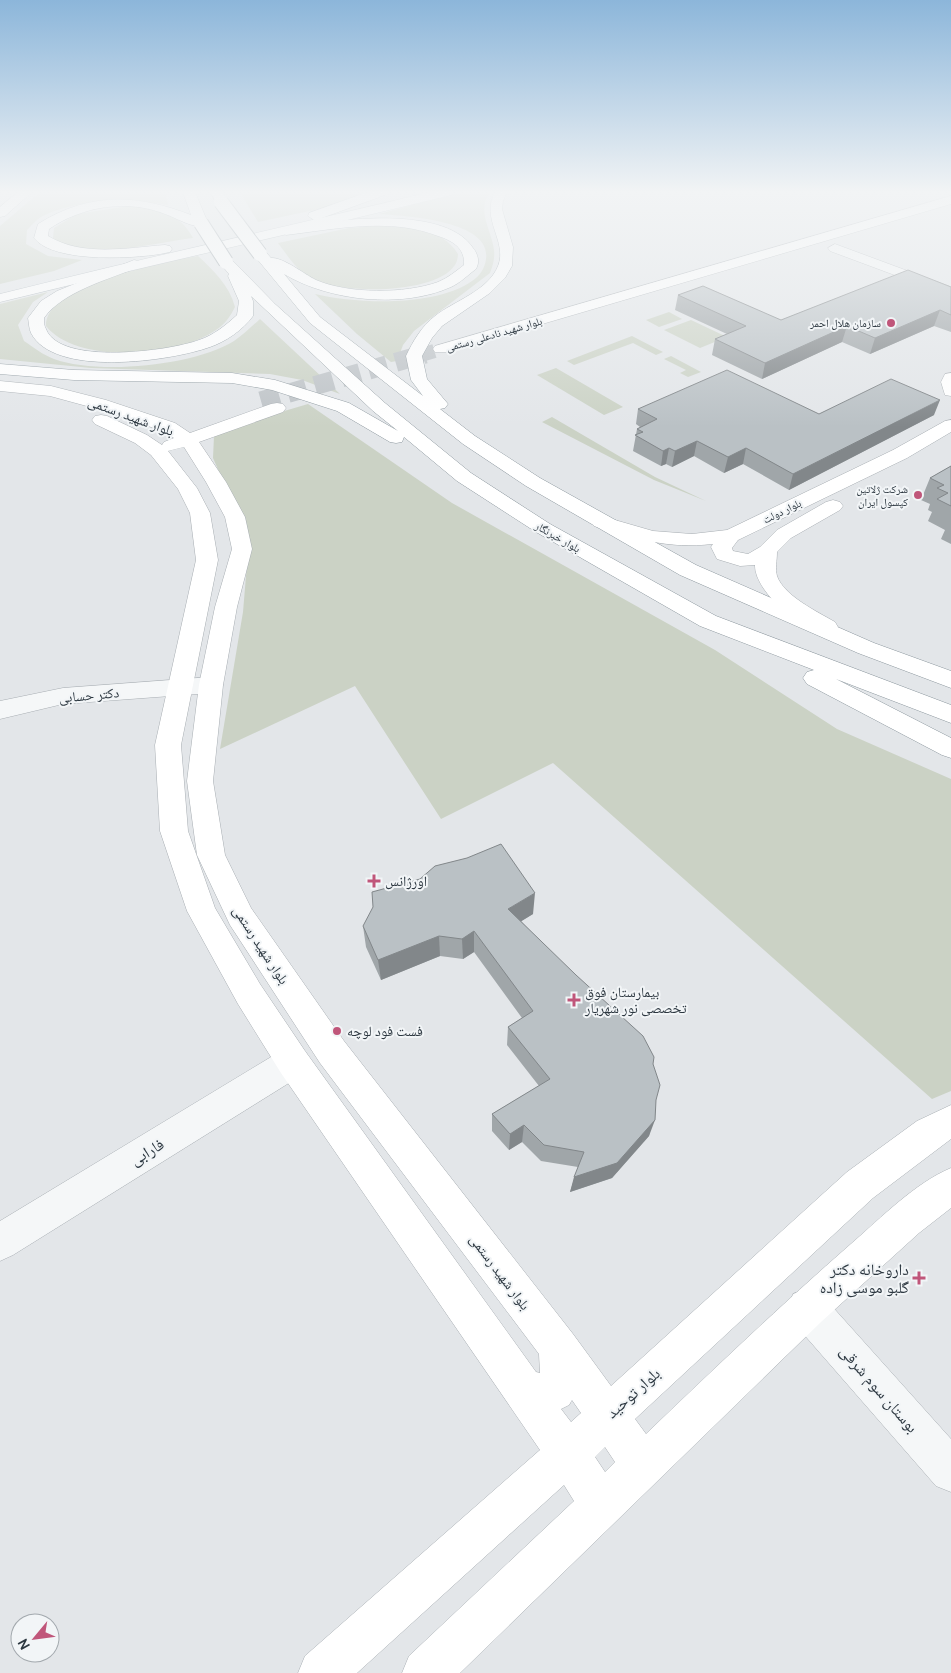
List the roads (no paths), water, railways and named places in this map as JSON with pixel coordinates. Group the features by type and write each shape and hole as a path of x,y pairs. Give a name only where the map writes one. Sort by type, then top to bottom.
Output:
{"main road":[{"path":"0,289 78,270"},
{"path":"0,298 110,270"},
{"path":"119,270 62,294 46,304 36,318 38,332 51,345 73,353 98,358 128,358 170,352 205,344 229,331 245,316 246,301 239,283 231,270"},
{"name":"بلوار خبرنگار","path":"234,270 270,307 379,407 464,477 543,528 708,621 951,714"},
{"path":"273,270 315,320 469,440 533,482 688,570 866,648 951,680"},
{"path":"290,270 322,287 354,293 385,294 422,291 444,284 466,270"},
{"path":"469,440 419,380 414,356 428,331 493,282 501,270"},
{"name":"بلوار شهید نادعلی رستمی","path":"719,270 442,354 733,270"},
{"path":"0,370 74,376 232,378 275,385 343,407 464,477"},
{"path":"951,378 949,382 951,391"},
{"name":"بلوار شهید رستمی","path":"0,386 61,394 100,404 164,439 216,482 235,518 242,549 226,607 211,685 200,781 212,855 240,916 332,1052 559,1348 642,1464"},
{"name":"بلوار شهید رستمی","path":"0,398 45,404 164,439 200,513 206,560 168,744 174,831 202,910 249,994 293,1062 523,1388 601,1504"},
{"path":"164,439 269,405"},
{"name":"بلوار دولت","path":"601,522 652,536 692,540 731,536 900,454 951,425"},
{"name":"بلوار دولت","path":"767,551 784,534 811,517 951,446"},
{"path":"731,536 721,547 724,555 740,560 752,560 767,551"},
{"path":"767,551 766,575 779,594 802,614 866,648"},
{"path":"708,621 951,748"},
{"name":"بلوار توحید","path":"322,1673 567,1454 860,1185 929,1133 951,1121"},
{"path":"426,1673 807,1308 906,1220 951,1186"},
{"path":"523,1388 542,1394 555,1391 560,1376 559,1348"}],"street":[{"path":"893,270 951,292"},
{"name":"دکتر حسابی","path":"0,710 63,696 211,685"},
{"name":"فارابی","path":"0,1242 293,1062"},
{"name":"بوستان سوم شرقی","path":"807,1308 951,1471"}],"tunnel":[{"path":"421,355 441,349"},
{"path":"261,401 425,354"}],"place":[{"name":"سازمان هلال احمر","path":"891,323"},
{"name":"شرکت ژلاتین کپسول ایران","path":"918,495"},
{"name":"اورژانس","path":"374,881"},
{"name":"بیمارستان فوق تخصصی نور شهریار","path":"574,1000"},
{"name":"فست فود لوچه","path":"337,1031"},
{"name":"داروخانه دکتر گلبو موسی زاده","path":"919,1278"}]}
